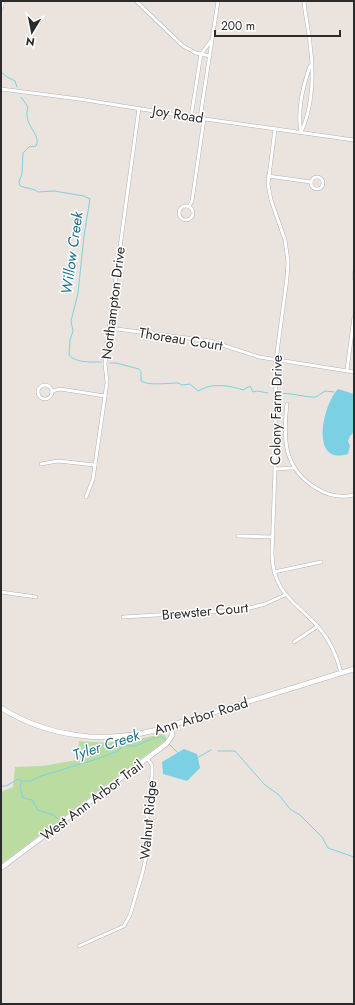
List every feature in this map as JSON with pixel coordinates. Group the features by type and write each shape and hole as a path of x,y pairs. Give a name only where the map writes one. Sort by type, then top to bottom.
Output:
{"main road":[{"path":"1,7 2,1"},
{"name":"Ann Arbor Road","path":"1,708 18,718 50,730 86,737 115,738 132,736 170,726 354,669"},
{"name":"West Ann Arbor Trail","path":"1,868 167,742 172,736 170,726"}],"street":[{"path":"136,1 183,46 196,53 210,56"},
{"path":"200,118 218,1"},
{"path":"301,132 306,123 313,81 304,1"},
{"path":"191,117 201,54 211,41"},
{"path":"301,132 299,122 301,103 311,65"},
{"path":"198,72 207,73"},
{"name":"Joy Road","path":"1,89 354,140"},
{"path":"195,90 204,92"},
{"name":"Northampton Drive","path":"86,497 95,466 107,382 105,364 109,328 139,108"},
{"path":"189,207 192,201 204,119"},
{"name":"Colony Farm Drive","path":"275,129 268,176 271,200 285,240 288,261 276,360 275,469 272,558 274,572 279,584 286,595 318,626 332,646 341,673"},
{"path":"268,176 311,182"},
{"path":"318,177 322,179 324,183 322,187 316,190 313,188 311,182 313,179 318,177"},
{"path":"183,207 189,207 192,213 191,217 188,220 181,218 179,214 180,210 183,207"},
{"path":"354,273 354,278"},
{"path":"347,370 354,317"},
{"name":"Thoreau Court","path":"109,328 210,341 251,356 354,372"},
{"path":"46,385 50,386 52,390 51,395 46,399 42,398 38,392 40,388 46,385"},
{"path":"52,390 105,396"},
{"path":"287,404 285,436 288,454 294,468 302,478 312,486 324,492 340,496 354,495"},
{"path":"41,464 58,461 95,466"},
{"path":"275,469 294,468"},
{"path":"238,536 272,537"},
{"path":"274,572 321,562"},
{"path":"1,592 36,597"},
{"name":"Brewster Court","path":"123,617 242,610 265,604 286,595"},
{"path":"294,642 318,626"},
{"name":"Walnut Ridge","path":"79,946 124,926 130,915 143,871 149,842 147,816 152,765 147,758"}],"green space":[{"path":"162,734 166,736 166,740 1,864 1,792 13,787 15,767 42,766 77,760 79,741 121,741"}],"water":[{"path":"338,389 354,394 354,432 348,441 350,446 348,454 336,455 328,451 324,443 323,432 324,419 328,407"},
{"path":"184,749 197,754 200,768 187,781 163,774 162,762"}],"waterway":[{"name":"Willow Creek","path":"1,72 15,81 17,87"},
{"name":"Willow Creek","path":"21,97 28,107 27,114 29,124 37,141 36,146 29,147 23,153 22,174 19,182 20,186 38,192 54,191 84,196 90,199 84,236 78,293 71,321 73,331 70,340 69,355 79,361 101,362"},
{"name":"Willow Creek","path":"110,363 116,363 139,369 141,371 141,381 144,383 190,384 198,391 207,387 216,386 243,390 250,386 253,392 257,391 268,393"},
{"name":"Willow Creek","path":"281,393 316,397 325,391 334,392"},
{"name":"Tyler Creek","path":"1,786 6,786 18,779 22,781 31,781 41,776 97,759 118,751 124,746 136,746 153,738 162,737 167,741"},
{"name":"Tyler Creek","path":"169,744 178,753"},
{"name":"Tyler Creek","path":"197,758 211,750"},
{"name":"Tyler Creek","path":"218,751 235,751 265,785 279,795 290,809 300,815 322,837 328,848 354,857"},
{"path":"22,781 20,787 23,798 32,800 38,810 54,815 58,819"}]}
